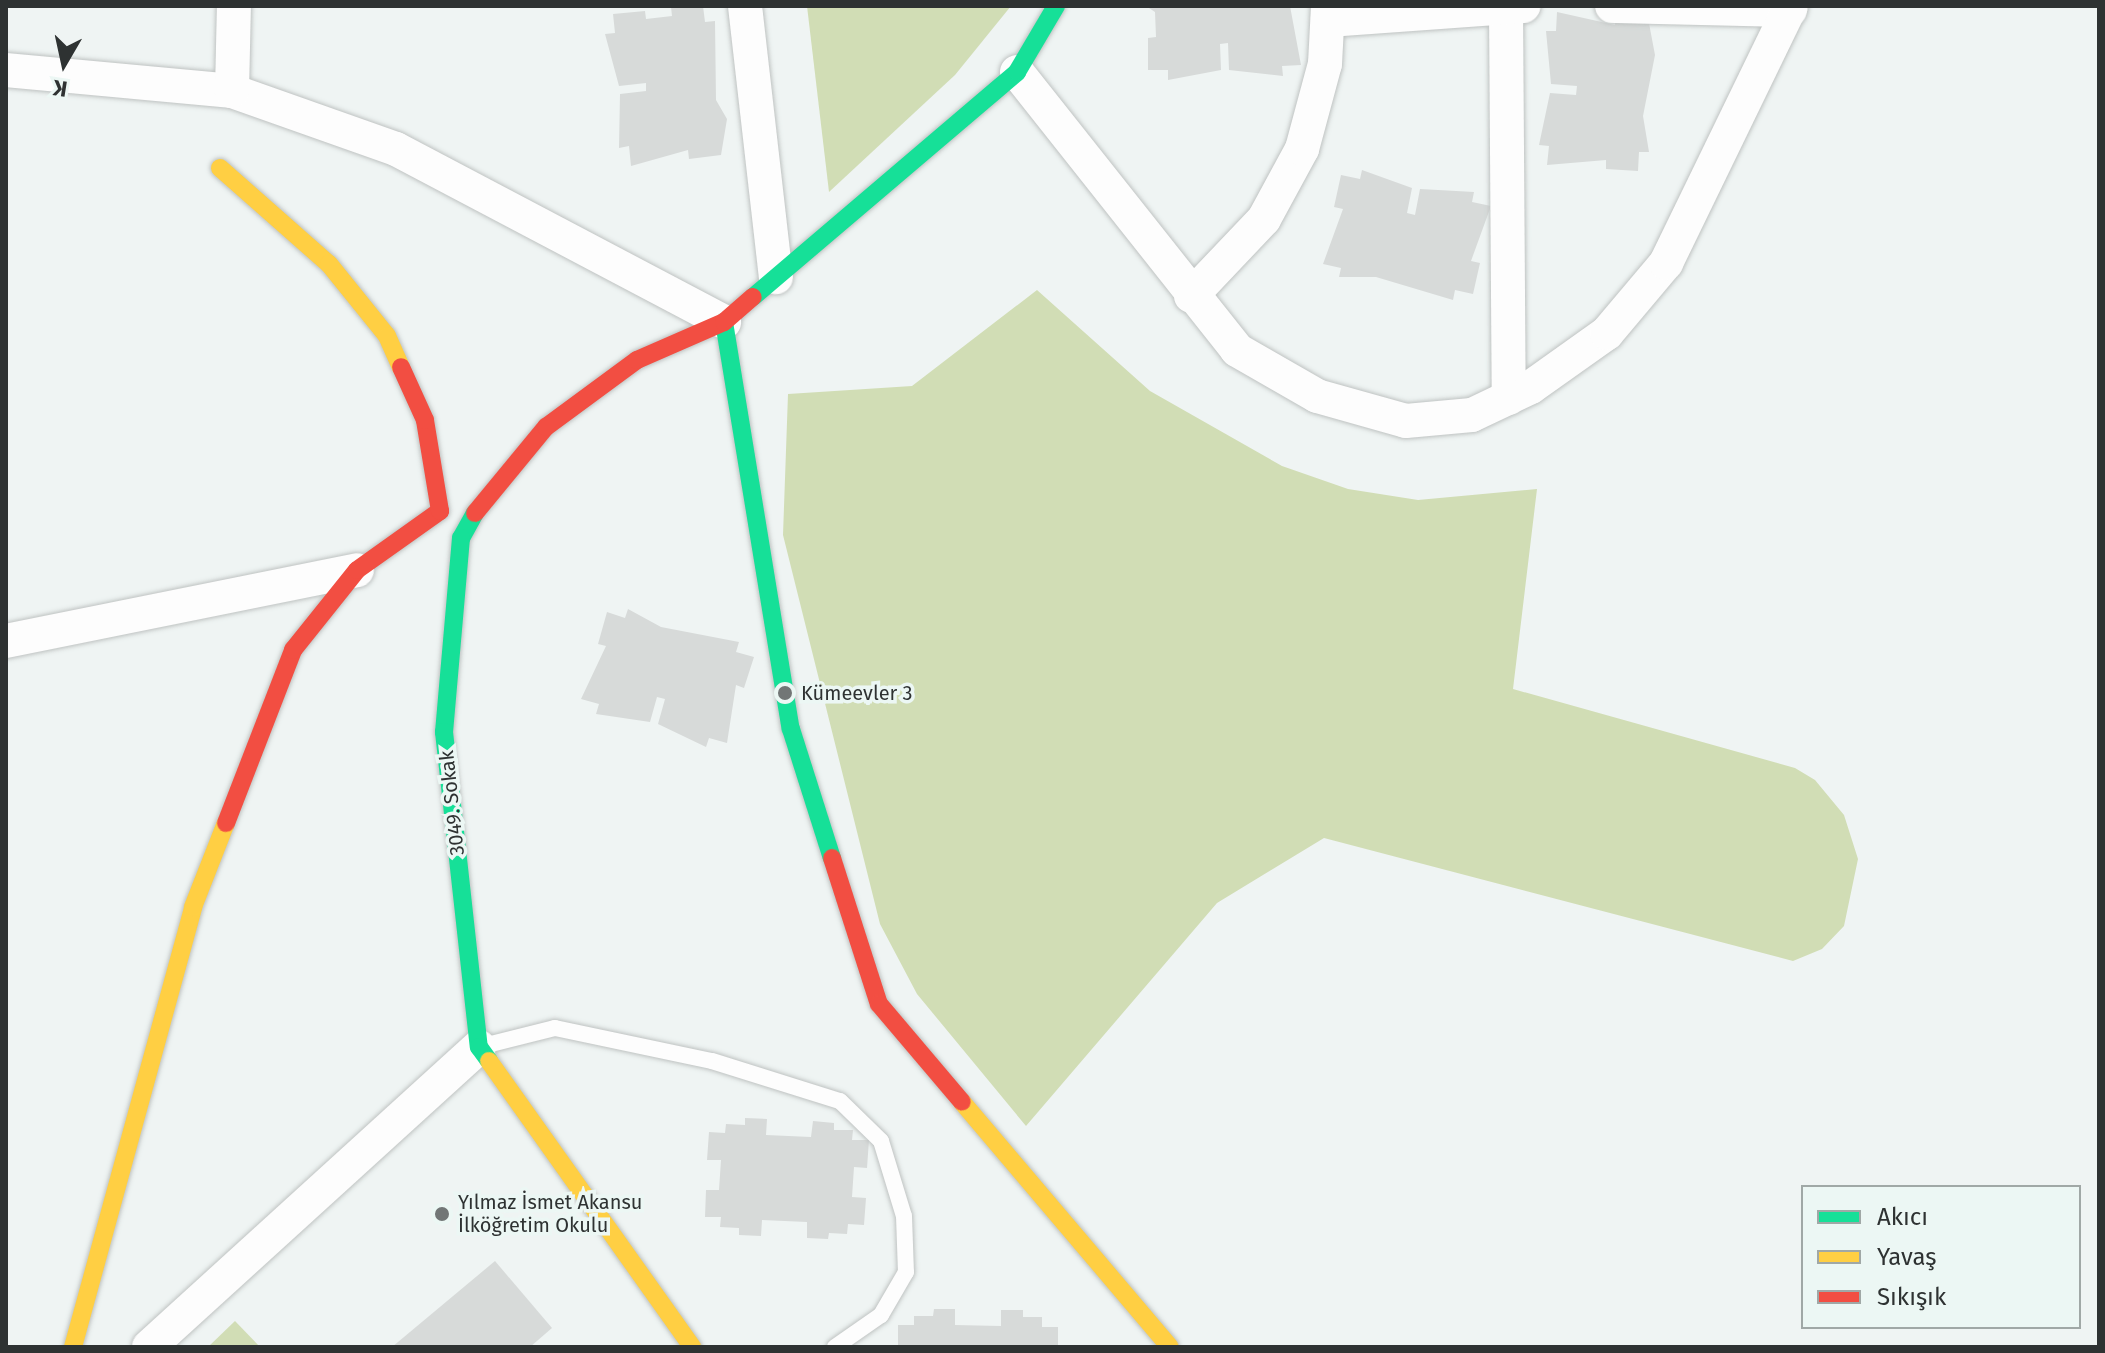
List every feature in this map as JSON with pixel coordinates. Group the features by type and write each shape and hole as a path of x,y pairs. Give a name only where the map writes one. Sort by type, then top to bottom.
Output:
{"street":[{"path":"232,91 234,6"},
{"path":"745,6 776,277"},
{"name":"3049. Sokak","path":"692,1347 479,1047 444,732 461,538 488,491 546,427 637,360 724,322 1017,72 1056,6"},
{"path":"1017,72 1191,296 1237,350 1317,396 1406,421 1472,415 1509,398 1607,333 1666,263 1790,8 1612,6"},
{"path":"1191,296 1242,247 1282,189 1316,107 1328,13 1515,7 1509,398"},
{"path":"6,70 232,91 396,149 724,322 791,729 879,1004 1170,1347"},
{"path":"73,1347 199,892 293,650 357,570 440,511 425,420 387,336 339,276 220,168"},
{"path":"6,641 357,570"},
{"path":"149,1347 479,1047"}],"lane":[{"path":"479,1047 555,1028 712,1061 840,1101 881,1141 904,1216 906,1272 881,1315 835,1347"}],"green space":[{"path":"807,6 1011,6 955,75 829,192"},
{"path":"1037,290 1150,391 1282,466 1348,489 1418,500 1537,489 1513,689 1795,768 1815,780 1844,815 1858,859 1844,926 1822,949 1793,961 1324,838 1217,903 1026,1126 917,994 880,924 783,535 788,394 912,386"},
{"path":"235,1321 260,1347 208,1347"}],"building":[{"path":"703,6 705,22 715,21 716,100 727,119 721,155 689,159 688,150 631,166 629,146 619,148 620,94 646,91 646,83 619,86 605,34 615,33 613,14 645,11 646,19 672,16 671,7"},
{"path":"1146,6 1290,6 1301,65 1282,66 1283,76 1229,70 1228,43 1220,44 1221,70 1168,80 1168,70 1148,70 1148,38 1156,37 1155,12"},
{"path":"1557,12 1615,25 1615,16 1648,18 1655,55 1643,116 1649,152 1639,152 1638,171 1606,169 1606,160 1547,165 1549,146 1539,145 1550,93 1576,95 1577,86 1551,84 1546,31 1556,31"},
{"path":"1362,170 1412,188 1407,213 1415,215 1420,189 1474,192 1472,202 1491,206 1471,261 1480,263 1473,294 1455,290 1453,300 1376,277 1339,277 1341,268 1323,264 1343,209 1334,207 1341,175 1360,179"},
{"path":"628,609 661,627 739,642 736,652 754,657 744,688 736,685 727,743 709,738 706,747 658,724 665,699 657,697 650,722 596,714 599,704 581,699 606,646 598,644 607,612 625,618"},
{"path":"745,1118 767,1119 766,1135 811,1137 813,1121 834,1123 834,1130 853,1130 852,1140 869,1140 867,1168 854,1167 852,1197 866,1198 864,1225 848,1224 847,1234 829,1233 828,1239 807,1238 807,1222 762,1220 761,1236 739,1235 739,1228 720,1227 721,1217 705,1217 706,1190 719,1190 721,1160 707,1160 709,1132 725,1133 726,1124 745,1125"},
{"path":"495,1261 552,1328 530,1347 392,1347"},
{"path":"934,1309 955,1309 955,1325 1001,1326 1001,1310 1023,1310 1023,1317 1042,1317 1042,1327 1058,1327 1058,1347 898,1347 898,1325 914,1325 914,1316 933,1316"}],"traffic: fast":[{"path":"753,297 1017,72 1056,6"},
{"path":"724,322 791,729 832,858"},
{"path":"475,513 461,538 444,732 479,1047 489,1061"}],"traffic: slow":[{"path":"220,168 329,264 387,336 401,367"},
{"path":"73,1347 193,907 226,823"},
{"path":"489,1061 692,1347"},
{"path":"962,1102 1170,1347"}],"traffic: jam":[{"path":"475,513 546,427 637,360 724,322 753,297"},
{"path":"226,823 293,650 357,570 440,511 425,420 401,367"},
{"path":"832,858 879,1004 962,1102"}],"place":[{"name":"Kümeevler 3","path":"785,693"},
{"name":"Yılmaz İsmet Akansu İlköğretim Okulu","path":"442,1214"}]}
